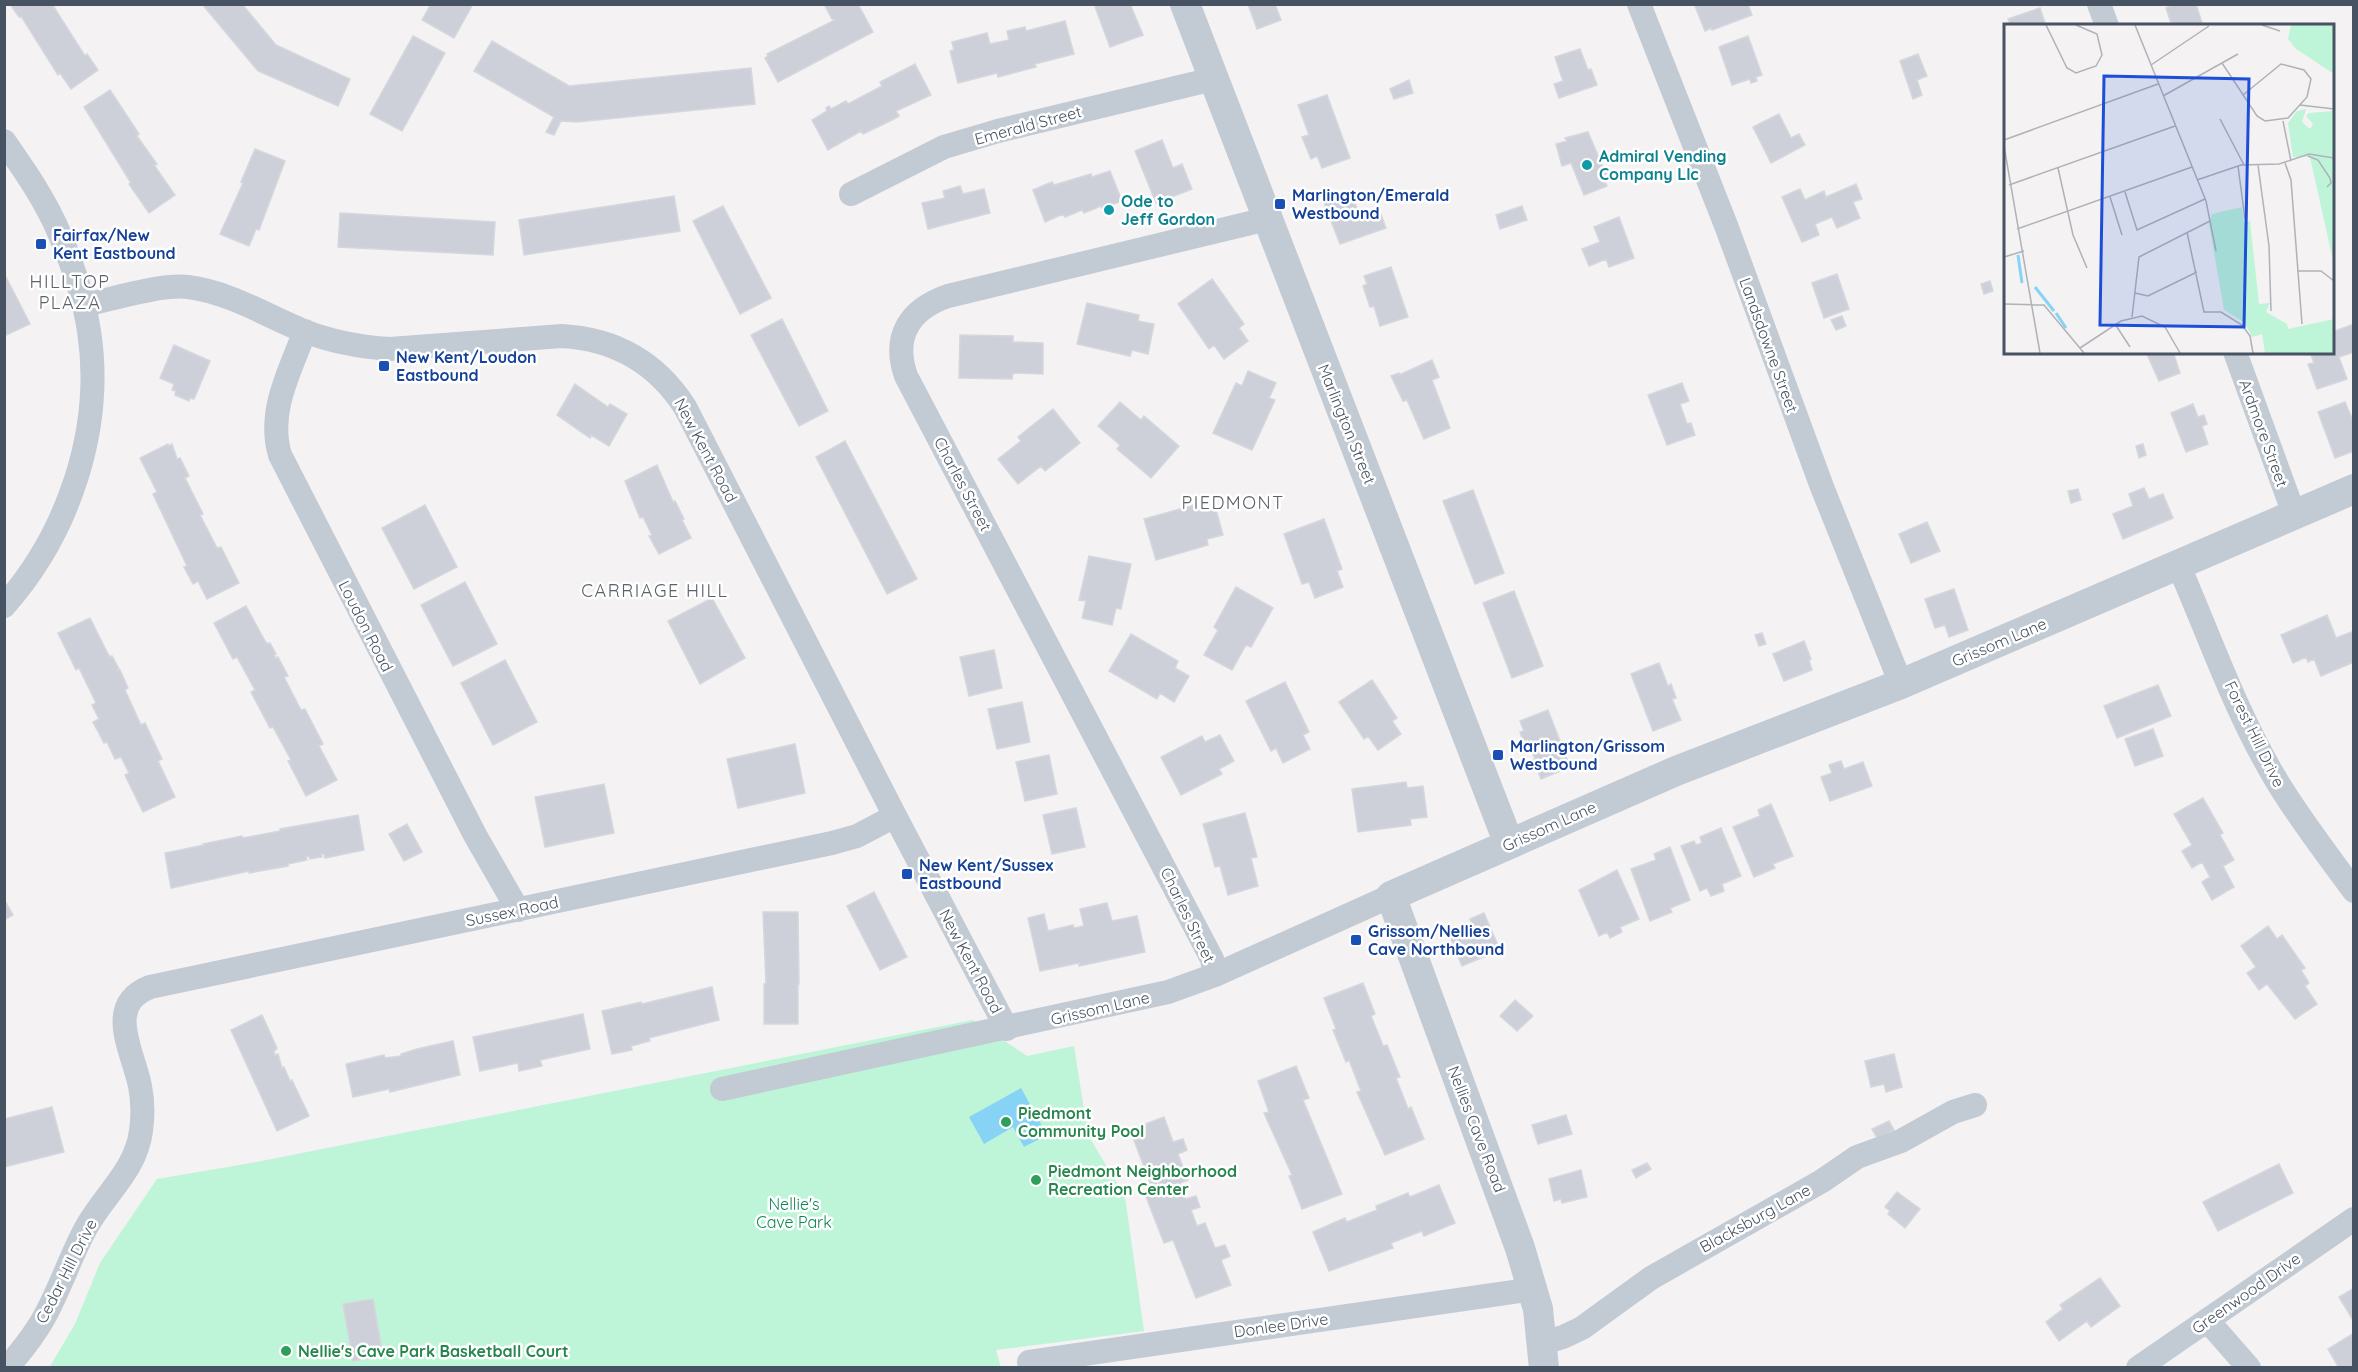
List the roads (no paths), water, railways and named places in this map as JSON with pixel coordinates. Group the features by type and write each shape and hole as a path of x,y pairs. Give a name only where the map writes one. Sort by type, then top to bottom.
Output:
{"street":[{"name":"Marlington Street","path":"1185,4 1509,844"},
{"name":"Landsdowne Street","path":"1639,4 1726,228 1822,487 1901,684"},
{"path":"2099,4 2106,24"},
{"name":"Emerald Street","path":"851,194 944,147 998,131 1213,79"},
{"path":"4,606 29,575 47,545 69,499 86,442 91,401 91,346 84,305 60,233 43,199 6,146"},
{"name":"Charles Street","path":"1215,975 1212,959 906,376 902,363 902,348 904,333 910,322 918,311 935,301 1266,219"},
{"name":"New Kent Road","path":"84,305 169,288 186,287 210,291 305,331 350,345 390,349 562,336 583,337 624,350 646,363 676,394 685,407 1007,1029"},
{"name":"Loudon Road","path":"305,331 276,414 275,430 280,456 475,835 518,910"},
{"name":"Ardmore Street","path":"2236,354 2294,514"},
{"name":"Grissom Lane","path":"722,1089 1158,995 1215,975 1676,771 1901,684 2354,489"},
{"name":"Forest Hill Drive","path":"2178,564 2246,723 2265,760 2287,797 2354,891"},
{"name":"Sussex Road","path":"130,1001 140,991 150,987 832,843 857,836 895,816"},
{"name":"Nellies Cave Road","path":"1391,896 1504,1201 1533,1289 1543,1355"},
{"name":"Cedar Hill Drive","path":"7,1368 39,1326 55,1296 75,1246 89,1222 123,1178 138,1144 142,1105 140,1086 123,1024 125,1010 130,1001"},
{"name":"Blacksburg Lane","path":"1543,1355 1563,1338 1582,1328 1651,1278 1822,1181 1857,1157 1901,1141 1953,1112 1975,1105"},
{"name":"Greenwood Drive","path":"2138,1368 2354,1219"},
{"name":"Donlee Drive","path":"1029,1362 1533,1289"},
{"path":"2207,1320 2249,1368"}],"water":[{"name":"Piedmont Community Pool","path":"1021,1088 1047,1135 1024,1147 1013,1127 984,1144 969,1117"}],"place":[{"name":"Admiral Vending Company Llc","path":"1587,165"},
{"name":"Marlington/Emerald Westbound","path":"1280,204"},
{"name":"Ode to Jeff Gordon","path":"1109,210"},
{"name":"Fairfax/New Kent Eastbound","path":"41,244"},
{"name":"New Kent/Loudon Eastbound","path":"384,366"},
{"name":"Marlington/Grissom Westbound","path":"1498,755"},
{"name":"New Kent/Sussex Eastbound","path":"907,874"},
{"name":"Grissom/Nellies Cave Northbound","path":"1356,940"},
{"name":"Piedmont Community Pool","path":"1006,1122"},
{"name":"Piedmont Neighborhood Recreation Center","path":"1036,1180"},
{"name":"Nellie's Cave Park Basketball Court","path":"286,1351"}],"district":[{"name":"HILLTOP PLAZA","path":"70,291"},
{"name":"PIEDMONT","path":"1233,502"},
{"name":"CARRIAGE HILL","path":"655,590"}],"park label":[{"name":"Nellie's Cave Park","path":"794,1213"}]}
